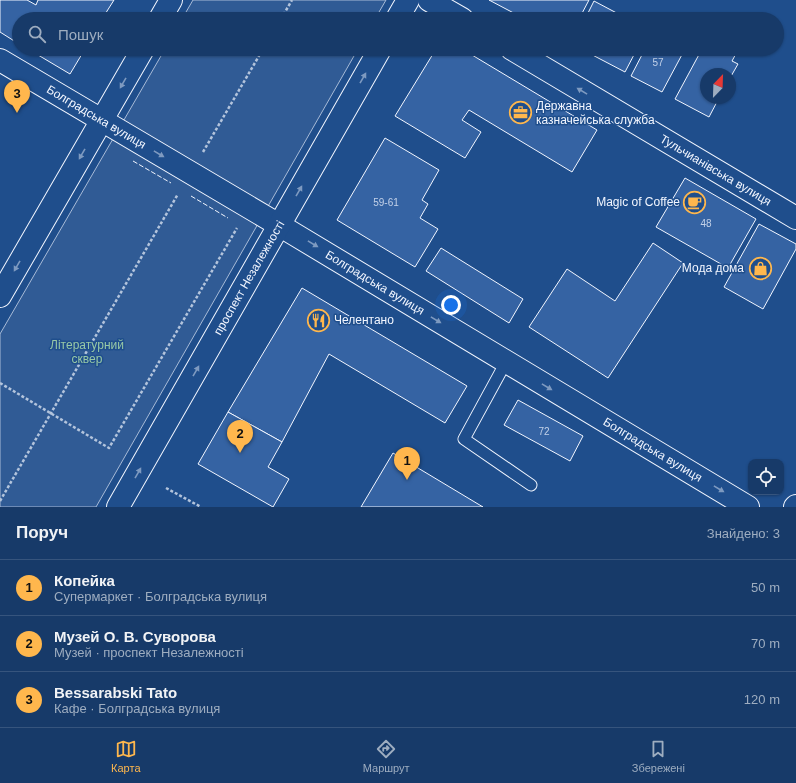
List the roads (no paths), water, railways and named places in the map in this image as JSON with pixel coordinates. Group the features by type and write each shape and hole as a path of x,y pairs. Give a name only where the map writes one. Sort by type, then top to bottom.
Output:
{"main road":[{"path":"164,12 171,0"},
{"path":"401,12 408,0"},
{"path":"428,0 449,12"},
{"path":"0,296 139,56"},
{"name":"проспект Незалежності","path":"118,507 376,56"},
{"name":"Тульчианівська вулиця","path":"524,56 796,218"},
{"name":"Болградська вулиця","path":"0,60 280,225 748,507"}],"lane":[{"path":"506,362 464,439 531,485"}],"place":[{"name":"Bessarabski Tato","path":"17,113"},
{"name":"Державна казначейська служба","path":"521,113"},
{"name":"Magic of Coffee","path":"695,202"},
{"name":"Мода дома","path":"760,268"},
{"name":"Челентано","path":"319,320"},
{"name":"Музей О. В. Суворова","path":"240,453"},
{"name":"Копейка","path":"407,480"}],"park label":[{"name":"Літературний сквер","path":"87,352"}]}
